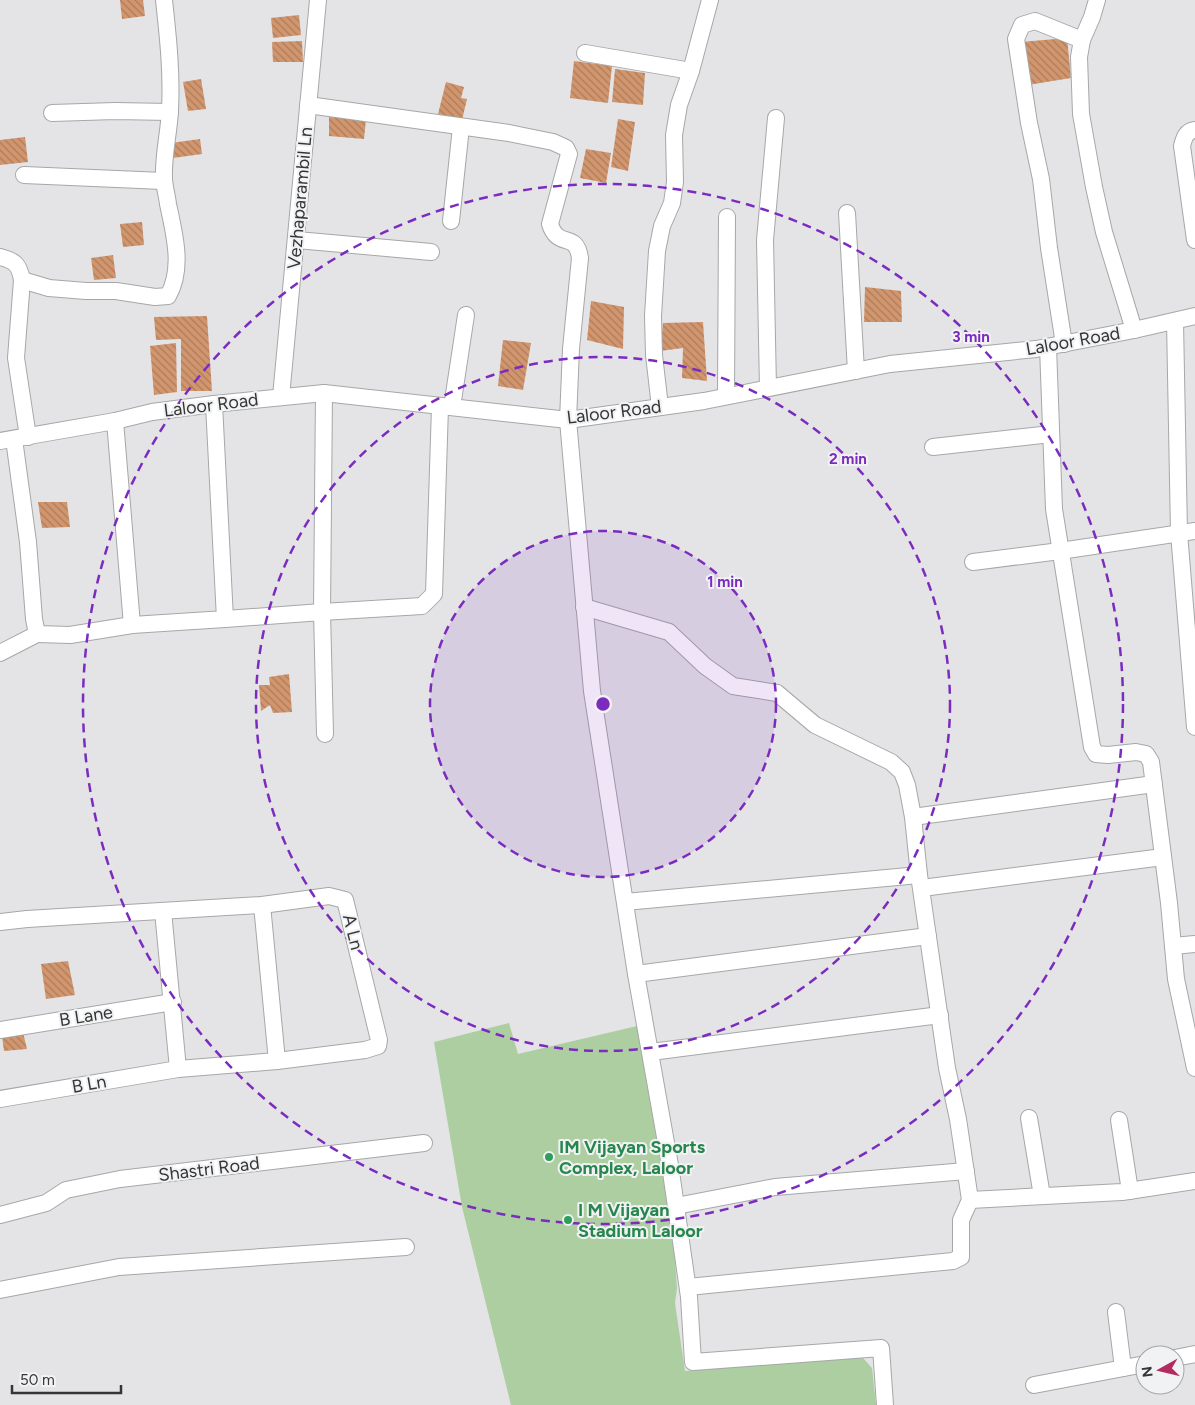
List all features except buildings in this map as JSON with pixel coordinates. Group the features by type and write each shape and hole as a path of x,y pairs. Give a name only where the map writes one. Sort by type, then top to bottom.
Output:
{"street":[{"path":"22,280 49,288 116,291 155,297 168,296 173,288 176,244 164,181 164,156 170,112 171,67 164,0"},
{"name":"Vezhaparambil Ln","path":"281,397 318,0"},
{"path":"660,407 654,355 653,316 657,251 662,226 672,203 675,182 674,143 679,105 691,71 710,0"},
{"path":"1097,0 1082,40 1079,57 1082,114 1094,187 1104,232 1134,330"},
{"path":"1082,40 1035,21 1022,25 1016,39 1040,179 1049,248 1056,345 1051,434 1054,509 1092,747 1096,754 1108,755 1136,752 1146,754 1151,762 1176,979 1195,1068"},
{"path":"585,52 691,71"},
{"path":"308,105 509,133 553,142 566,148 569,154 550,224 553,233 558,238 573,242 578,249 580,258 571,349 568,420 592,691 636,974 651,1052 676,1206 688,1287 693,1362 881,1348 885,1405"},
{"path":"52,113 170,112"},
{"path":"768,388 765,240 776,118"},
{"path":"451,221 461,126"},
{"path":"1195,130 1191,130 1185,135 1182,146 1195,240"},
{"path":"24,175 164,181"},
{"path":"847,213 856,371"},
{"path":"726,396 727,216"},
{"path":"297,240 432,252"},
{"path":"0,257 15,261 20,268 22,280 16,358 14,439 28,542 34,620 37,634"},
{"path":"0,653 37,634 70,634 132,625 422,606 434,594 446,407 466,316"},
{"name":"Laloor Road","path":"14,439 115,421 152,412 324,393 568,420 726,396 890,364 1056,345 1195,316"},
{"path":"1175,321 1179,533 1195,727"},
{"path":"324,393 322,612 325,734"},
{"path":"214,404 225,619"},
{"path":"115,421 132,625"},
{"path":"933,447 1051,434"},
{"path":"973,562 1060,551 1195,530"},
{"path":"584,607 669,632 705,666 733,686 777,693 815,725 891,762 902,772 913,817 920,881 947,1068 958,1119 970,1200 961,1220 961,1257 953,1261 688,1287"},
{"path":"913,817 1154,784"},
{"path":"625,902 920,881 1163,857"},
{"name":"A Ln","path":"0,922 262,905 329,896 344,900 379,1040 378,1046 365,1050 276,1061 178,1069"},
{"path":"262,905 276,1061"},
{"path":"163,912 178,1069"},
{"path":"636,974 928,936"},
{"path":"1173,946 1195,944"},
{"name":"B Lane","path":"0,1030 173,1002"},
{"path":"651,1052 940,1015"},
{"name":"B Ln","path":"0,1099 178,1069"},
{"path":"1029,1118 1042,1196"},
{"path":"1119,1120 1130,1190"},
{"name":"Shastri Road","path":"0,1215 46,1203 66,1190 120,1179 424,1143"},
{"path":"676,1206 775,1187 966,1171"},
{"path":"970,1200 1130,1190 1195,1181"},
{"path":"0,1290 119,1267 406,1247"},
{"path":"1116,1312 1123,1368"},
{"path":"1034,1385 1135,1366"}],"green space":[{"name":"I M Vijayan Stadium Laloor","path":"509,1023 518,1054 637,1026 673,1234 677,1288 675,1303 685,1371 810,1360 863,1358 872,1368 876,1405 511,1405 462,1207 434,1042"}],"place":[{"name":"IM Vijayan Sports Complex, Laloor","path":"549,1157"},
{"name":"I M Vijayan Stadium Laloor","path":"568,1220"}]}
